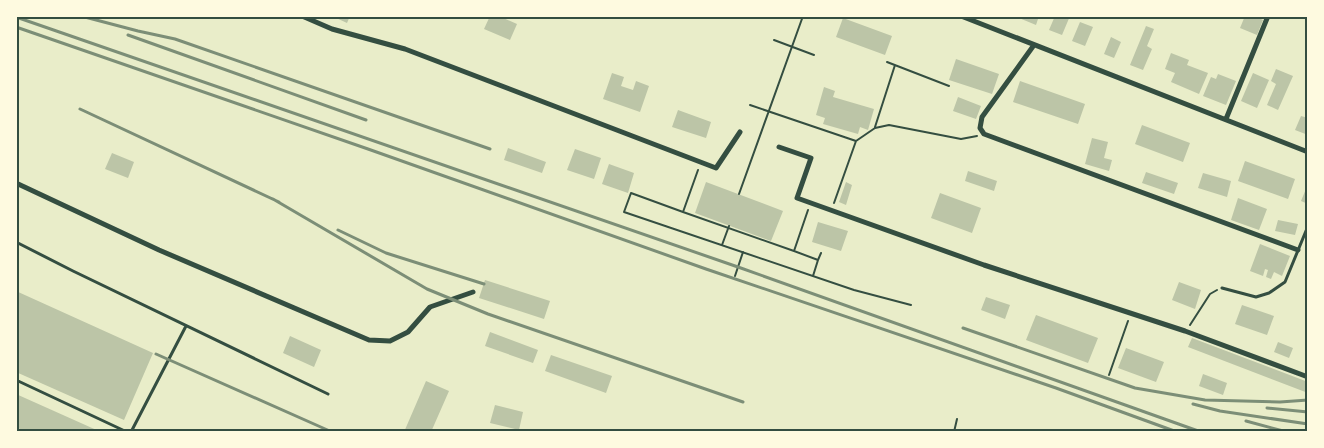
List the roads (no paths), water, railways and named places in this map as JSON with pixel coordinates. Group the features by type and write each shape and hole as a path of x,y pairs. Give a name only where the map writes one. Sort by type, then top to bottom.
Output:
{"street":[{"path":"302,16 332,29 406,48 716,168 740,132"},
{"path":"1226,119 1268,16"},
{"path":"963,17 1308,152"},
{"path":"1034,45 982,117 980,128 984,134 1298,250"},
{"path":"779,147 811,158 798,198 984,265 1186,331 1308,377"},
{"path":"16,183 159,250 369,340 390,341 408,332 430,307 473,292"}],"lane":[{"path":"1222,288 1256,297 1269,293 1285,282 1308,226"},
{"path":"16,242 328,394"},
{"path":"131,432 186,326"},
{"path":"16,380 127,432"}],"railway":[{"path":"81,16 175,39 490,149"},
{"path":"16,17 738,267 1201,432"},
{"path":"16,27 706,269 1056,388 1177,432"},
{"path":"128,35 366,120"},
{"path":"80,109 279,202"},
{"path":"273,199 427,289 488,314 743,402"},
{"path":"338,230 386,253 484,284"},
{"path":"963,328 1135,388 1205,400 1280,402 1308,400"},
{"path":"156,354 332,432"},
{"path":"1193,404 1220,411 1308,424"},
{"path":"1267,408 1308,412"},
{"path":"1246,421 1287,432"}]}
